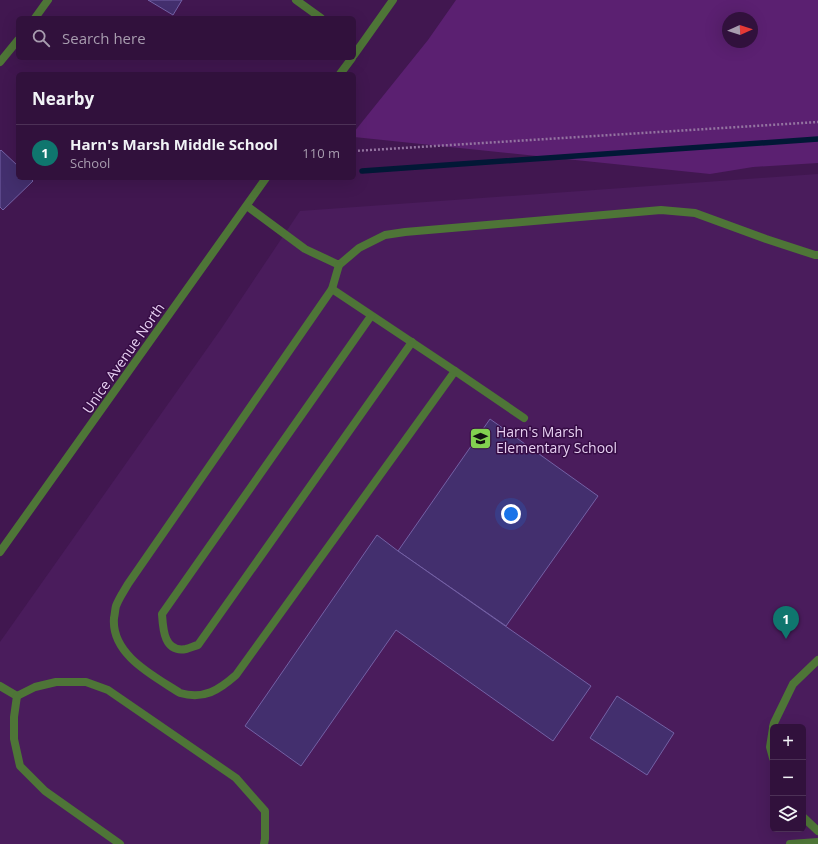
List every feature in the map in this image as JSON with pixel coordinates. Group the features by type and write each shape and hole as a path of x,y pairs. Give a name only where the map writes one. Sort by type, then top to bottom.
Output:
{"street":[{"path":"36,16 48,0"},
{"path":"296,0 318,16"},
{"path":"357,44 394,0"},
{"path":"0,62 16,42"},
{"path":"342,72 350,60"},
{"name":"Unice Avenue North","path":"0,552 265,180"},
{"path":"246,206 304,249 339,265"},
{"path":"455,371 236,675 216,690 206,694 188,696 180,693 134,662 120,645 115,632 115,607 128,584 332,289 339,265 359,248 385,235 413,231 661,210 695,213 766,239 818,255"},
{"path":"332,289 524,418"},
{"path":"371,316 162,614 163,629 166,639 174,648 184,649 198,645 412,342"},
{"path":"774,724 793,684 818,660"},
{"path":"17,696 35,687 56,682 86,682 108,690 236,778 266,811 266,839 264,844"},
{"path":"0,686 17,696"},
{"path":"17,696 14,718 14,739 20,766 45,791 120,844"},
{"path":"806,820 818,831"},
{"path":"790,844 818,842"}],"path":[{"path":"356,151 818,122"}],"shaded area":[{"path":"456,0 818,0 818,163 753,167 710,174 356,137 356,130 428,40"},
{"name":"Harn's Marsh Elementary School","path":"818,174 818,844 0,844 0,642 221,329 300,211"}],"building":[{"path":"148,0 182,0 173,15"},
{"path":"1,150 16,164 16,180 33,181 3,210 0,207"},
{"path":"490,419 598,496 506,626 398,551"},
{"path":"377,535 591,686 553,741 396,630 301,766 245,726"},
{"path":"617,696 674,733 647,775 590,738"}],"waterway":[{"path":"362,171 818,139"}],"place":[{"name":"Harn's Marsh Elementary School","path":"480,439"},
{"name":"Harn's Marsh Middle School","path":"786,639"}]}
